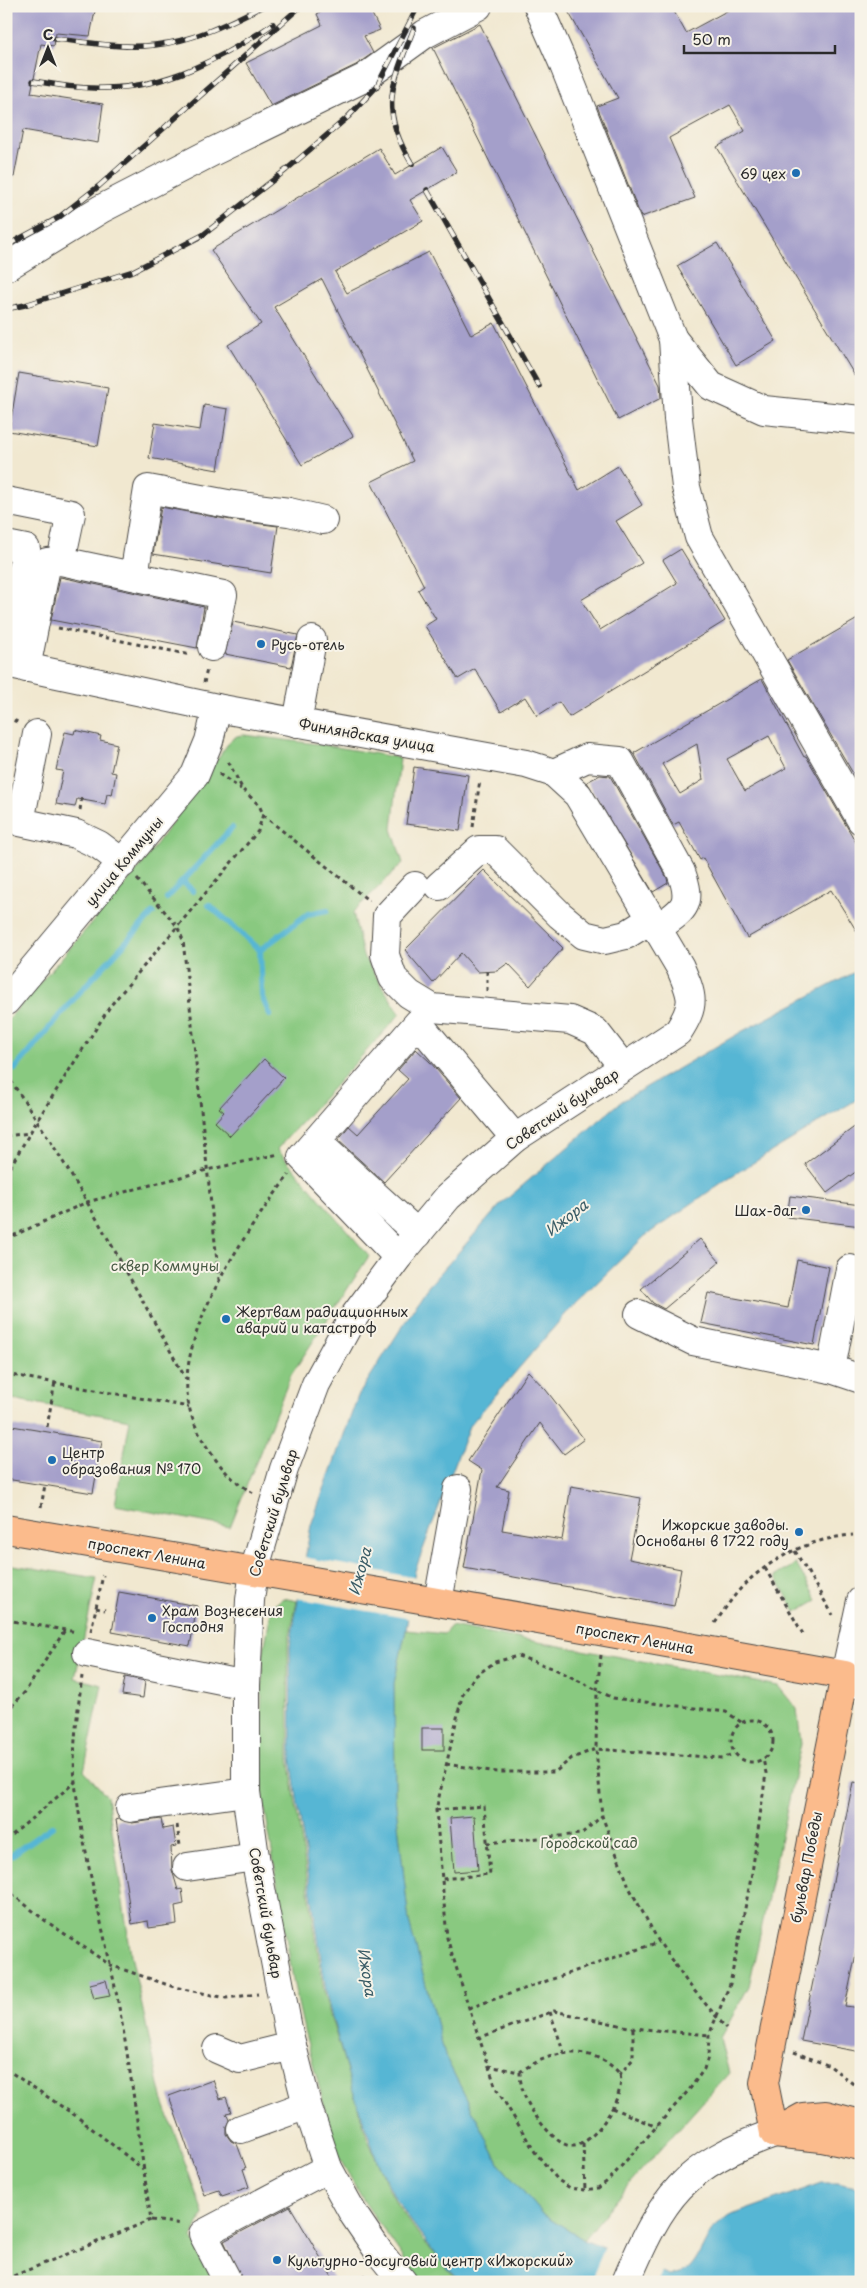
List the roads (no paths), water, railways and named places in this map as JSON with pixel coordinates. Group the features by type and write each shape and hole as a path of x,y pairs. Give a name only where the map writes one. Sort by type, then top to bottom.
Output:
{"main road":[{"name":"проспект Ленина","path":"6,1529 432,1601 853,1680"},
{"name":"бульвар Победы","path":"774,2133 764,2083 853,1680"},
{"path":"774,2133 802,2117 826,2116 861,2124"},
{"path":"774,2133 822,2138 861,2146"}],"street":[{"path":"6,267 101,209 212,152 364,78 424,34 478,6"},
{"path":"538,6 563,63 673,339 711,386 764,410 861,420"},
{"path":"673,339 678,419 686,487 699,537 861,820"},
{"path":"134,576 148,489 233,505 289,512 323,520"},
{"path":"6,501 71,514 61,561"},
{"path":"6,545 26,549 6,649"},
{"path":"16,666 35,624 47,562 61,561 223,595 206,657"},
{"path":"297,723 312,640"},
{"name":"Финляндская улица","path":"16,666 210,697 297,723 526,764 554,773 578,796 653,925"},
{"name":"улица Коммуны","path":"6,1001 123,863 195,774 209,742 210,697"},
{"path":"38,734 20,822 76,834 100,845 123,863"},
{"path":"554,773 587,758 620,761 682,872 695,882 682,912 626,935 605,940 584,935 560,915 495,850 479,850 387,916 385,955 393,978 409,994 432,1008 570,1020 596,1031 622,1067"},
{"name":"Советский бульвар","path":"403,2282 379,2252 359,2222 328,2168 307,2105 292,2046 255,1857 246,1792 246,1685 250,1600 254,1571 284,1469 316,1384 350,1322 398,1257 448,1197 515,1138 678,1032 690,1013 689,989 680,967 653,925"},
{"path":"309,1149 418,1023 515,1138"},
{"path":"309,1149 418,1234"},
{"path":"309,1149 398,1257"},
{"path":"831,1369 850,1268"},
{"path":"639,1314 692,1341 831,1369 861,1380"},
{"path":"432,1601 458,1489"},
{"name":"бульвар Победы","path":"853,1680 861,1601"},
{"path":"87,1653 205,1682 246,1685"},
{"path":"130,1808 246,1792"},
{"path":"184,1858 255,1857"},
{"path":"217,2049 240,2059 292,2046"},
{"path":"242,2129 307,2105"},
{"path":"626,2282 642,2244 666,2201 697,2170 721,2154 774,2133"},
{"path":"228,2282 203,2234 328,2168"}],"water":[{"name":"Ижора","path":"861,969 861,1097 730,1177 645,1236 569,1310 469,1426 415,1571 406,1630 394,1683 395,1797 409,1922 445,2056 500,2165 542,2213 584,2240 669,2276 678,2275 691,2266 711,2232 729,2216 822,2183 837,2183 861,2188 861,2282 461,2282 440,2260 410,2220 394,2196 378,2163 351,2085 327,1999 291,1758 290,1646 311,1525 358,1396 426,1289 502,1203 622,1101 741,1032"}],"waterway":[{"path":"167,898 232,828"},
{"path":"182,881 193,891"},
{"path":"209,905 260,950 262,996 270,1015"},
{"path":"260,950 308,914 327,910"},
{"path":"15,1069 77,995 153,913"},
{"path":"6,1859 53,1826"}],"railway":[{"path":"55,39 130,46 169,43 184,40 211,30 263,6"},
{"path":"6,246 58,218 99,186 301,6"},
{"path":"6,309 25,305 133,271 203,235 286,170 348,117 377,86 418,6"},
{"path":"33,81 97,88 128,87 151,83 214,59 273,24"},
{"path":"412,164 401,144 395,127 392,96 400,65 414,28"},
{"path":"427,190 539,386"}],"place":[{"name":"69 цех","path":"796,173"},
{"name":"Русь-отель","path":"261,644"},
{"name":"Шах-даг","path":"806,1210"},
{"name":"Жертвам радиационных аварий и катастроф","path":"226,1319"},
{"name":"Центр образования № 170","path":"52,1460"},
{"name":"Ижорские заводы. Основаны в 1722 году","path":"799,1532"},
{"name":"Храм Вознесения Господня","path":"152,1618"},
{"name":"Культурно-досуговый центр «Ижорский»","path":"277,2260"}],"park label":[{"name":"сквер Коммуны","path":"165,1265"},
{"name":"Городской сад","path":"589,1842"}]}
